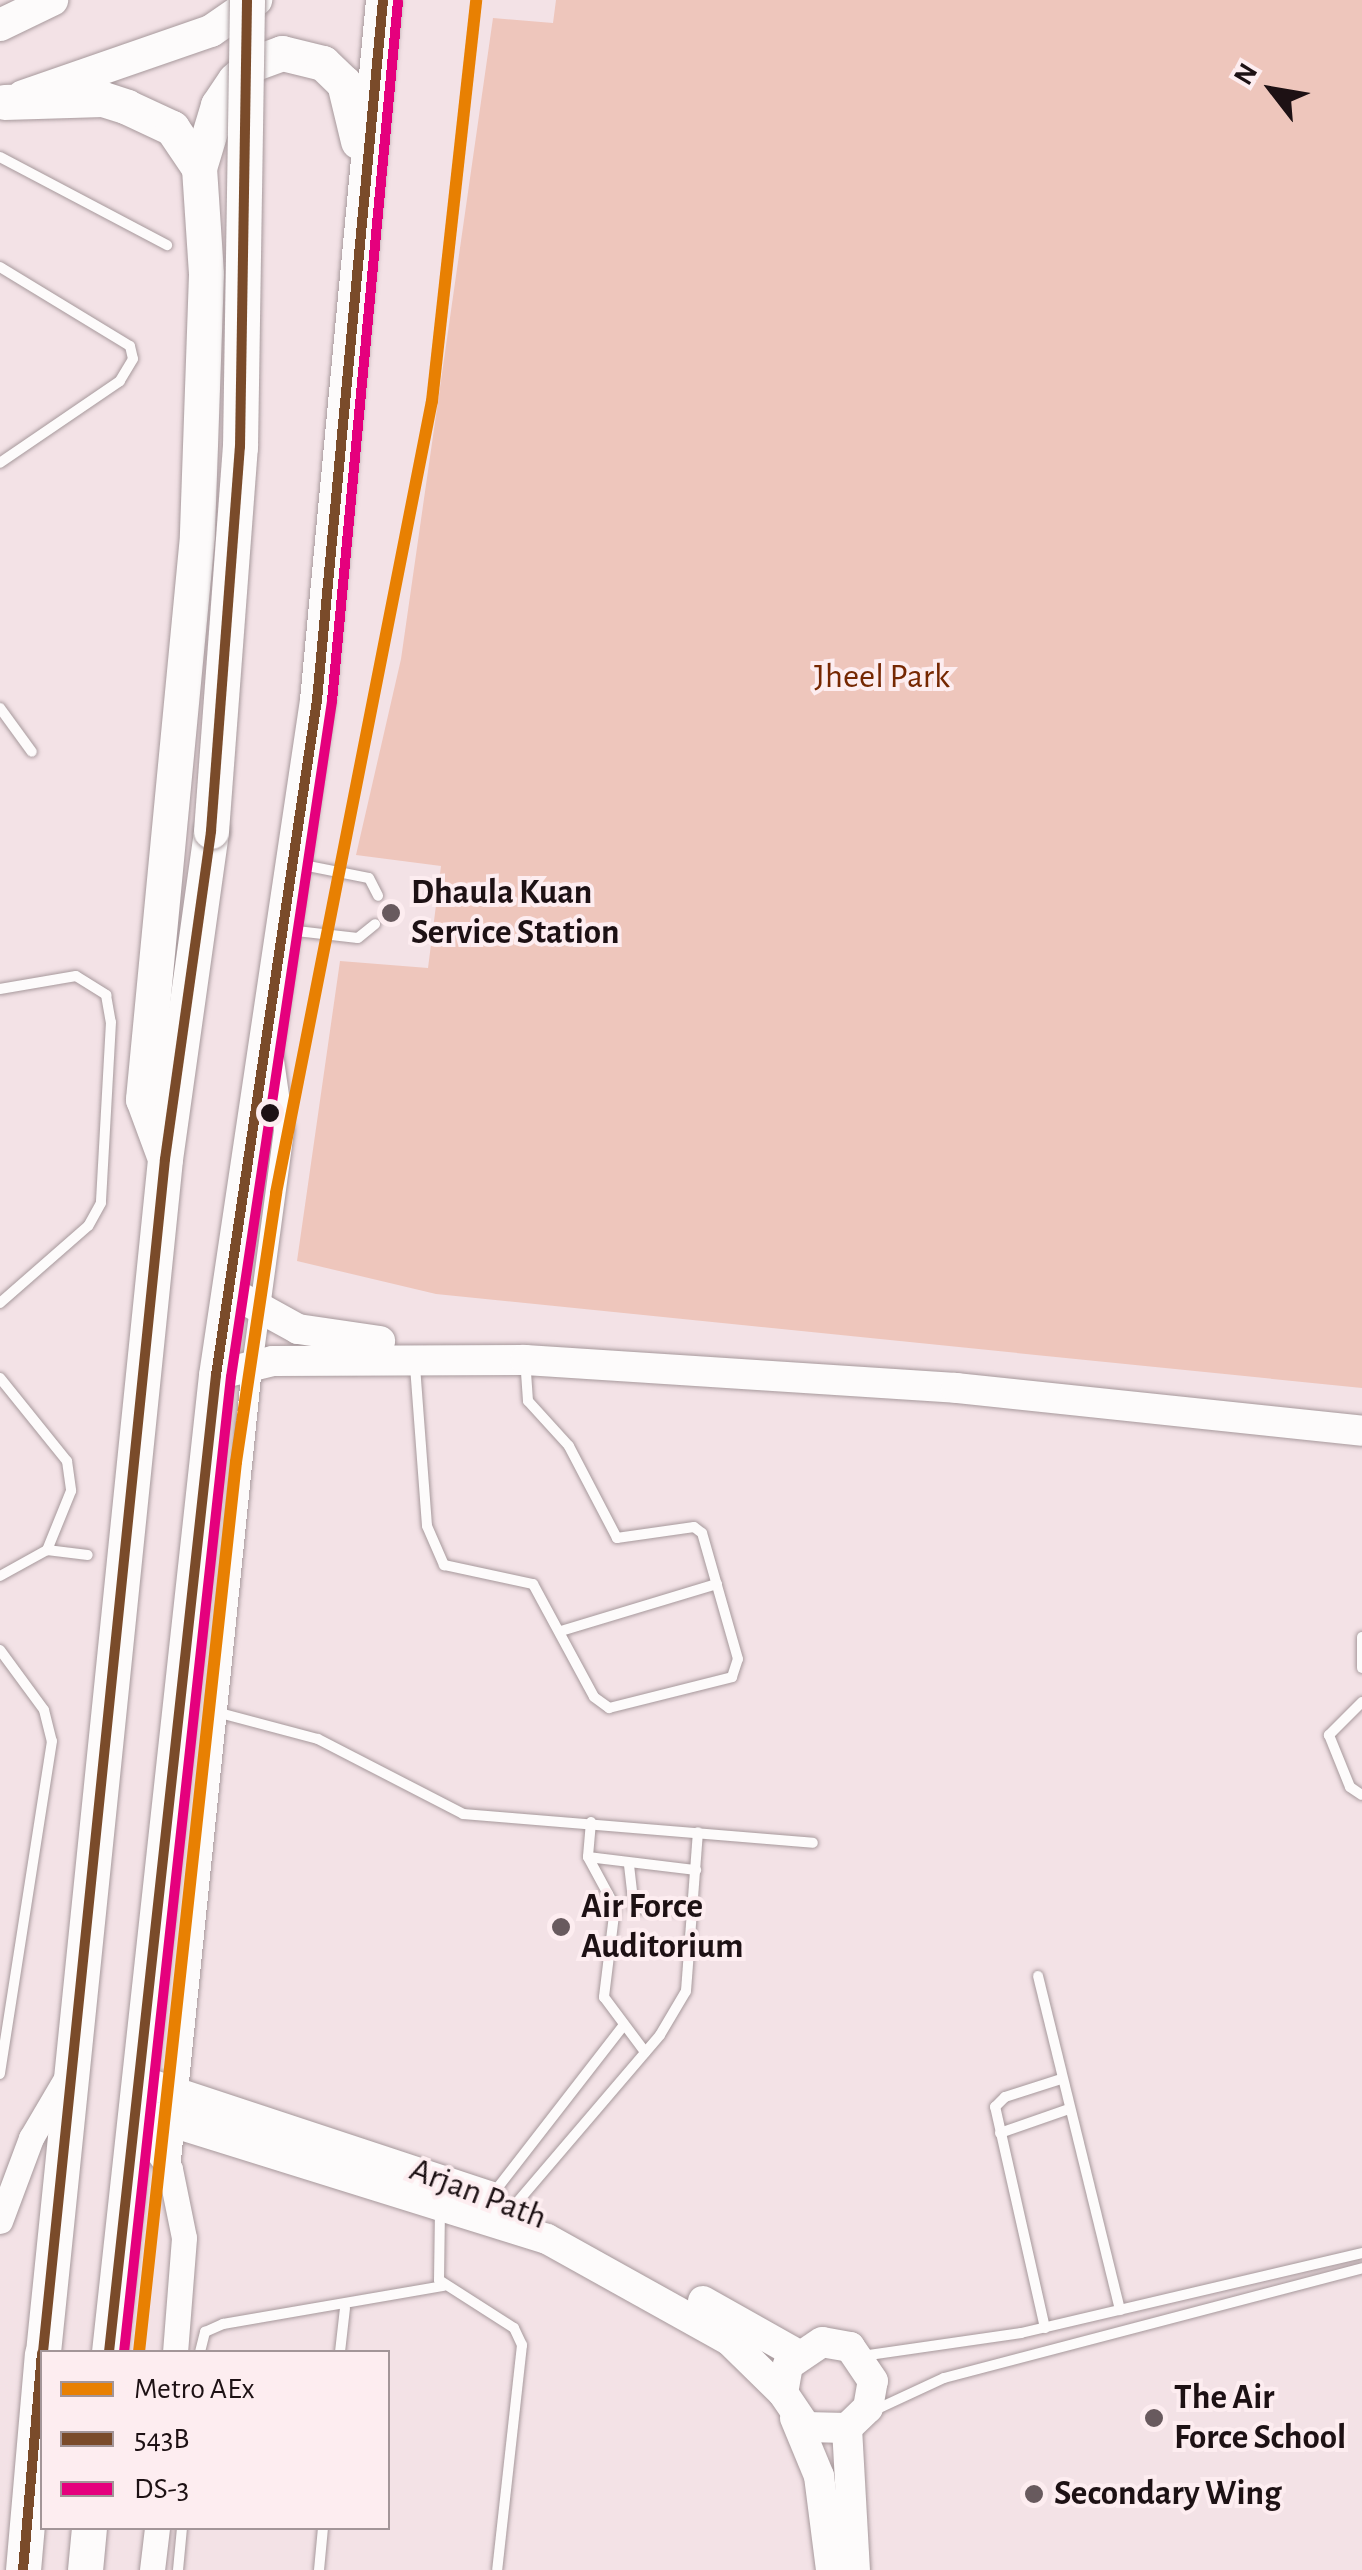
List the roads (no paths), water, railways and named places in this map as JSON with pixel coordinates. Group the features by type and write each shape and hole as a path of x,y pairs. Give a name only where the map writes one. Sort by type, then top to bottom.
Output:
{"highway":[{"path":"43,2350 166,1159 212,831 240,447 247,0"},
{"path":"109,2350 216,1375 317,700 383,0"},
{"path":"166,1159 143,1100 196,536 206,274 199,168 218,105 234,80 252,64 282,53 323,63 344,82 366,188"},
{"path":"2,103 102,99 128,106 172,128 199,168"},
{"path":"23,2570 40,2386"},
{"path":"85,2570 90,2530"}],"main road":[{"path":"0,24 52,0"},
{"path":"2,103 210,31 256,0"},
{"path":"229,1291 318,1346 415,1360 525,1360 956,1388 1362,1431"},
{"path":"216,1375 318,1346 948,1376 1362,1416"},
{"name":"Arjan Path","path":"136,2104 177,2108 441,2189 502,2201 592,2240 797,2354"},
{"name":"Arjan Path","path":"441,2189 547,2238 710,2327 789,2406 819,2476 831,2570"},
{"path":"853,2424 820,2432 789,2406 797,2354 822,2342 861,2356 873,2381 853,2424 855,2570"}],"street":[{"path":"170,2169 220,1714 252,1367 284,1130 267,1031"},
{"path":"0,2221 31,2138 69,2073"},
{"path":"136,2104 170,2169 184,2238 174,2350"},
{"path":"152,2570 157,2530"}],"lane":[{"path":"0,157 167,245"},
{"path":"0,267 130,346 133,359 120,381 0,463"},
{"path":"0,708 32,752"},
{"path":"292,863 368,878 378,896"},
{"path":"282,929 358,938 375,924"},
{"path":"0,989 76,976 106,996 111,1022 101,1203 88,1226 0,1303"},
{"path":"415,1360 421,1479 435,1556 456,1570 533,1584 594,1697 609,1708 732,1678 738,1660 699,1528 617,1538 570,1446 528,1402 525,1360"},
{"path":"0,1378 68,1461 71,1491 47,1550"},
{"path":"0,1576 47,1550 88,1555"},
{"path":"561,1631 717,1584"},
{"path":"1362,1637 1362,1668"},
{"path":"0,1650 44,1710 52,1741 0,2074"},
{"path":"1362,1702 1329,1735 1350,1787 1362,1795"},
{"path":"220,1714 318,1739 464,1814 813,1842"},
{"path":"591,1822 588,1857 612,1893 604,1998 645,2052"},
{"path":"502,2201 546,2169 645,2052 686,1992 698,1832"},
{"path":"588,1857 629,1865 696,1870"},
{"path":"629,1865 634,1908 693,1911"},
{"path":"1038,1976 1120,2310"},
{"path":"502,2201 525,2153 624,2026"},
{"path":"1044,2328 1000,2132 998,2101 1061,2079"},
{"path":"1000,2132 1069,2109"},
{"path":"525,2153 546,2169"},
{"path":"441,2189 436,2269 444,2286 514,2328 522,2345 498,2570"},
{"path":"861,2356 1044,2328 1362,2253"},
{"path":"853,2424 944,2378 1362,2268"},
{"path":"201,2350 206,2332 223,2324 345,2308 444,2286"},
{"path":"340,2350 345,2308"},
{"path":"178,2570 182,2530"},
{"path":"319,2570 323,2530"}],"metro line":[{"name":"AEx","path":"139,2350 236,1462 276,1193 432,401 476,0"}],"place":[{"name":"Dhaula Kuan Service Station","path":"391,913"},
{"name":"Air Force Auditorium","path":"561,1927"},
{"name":"The Air Force School","path":"1154,2418"},
{"name":"Secondary Wing","path":"1034,2494"}],"park label":[{"name":"Jheel Park","path":"882,677"}]}
